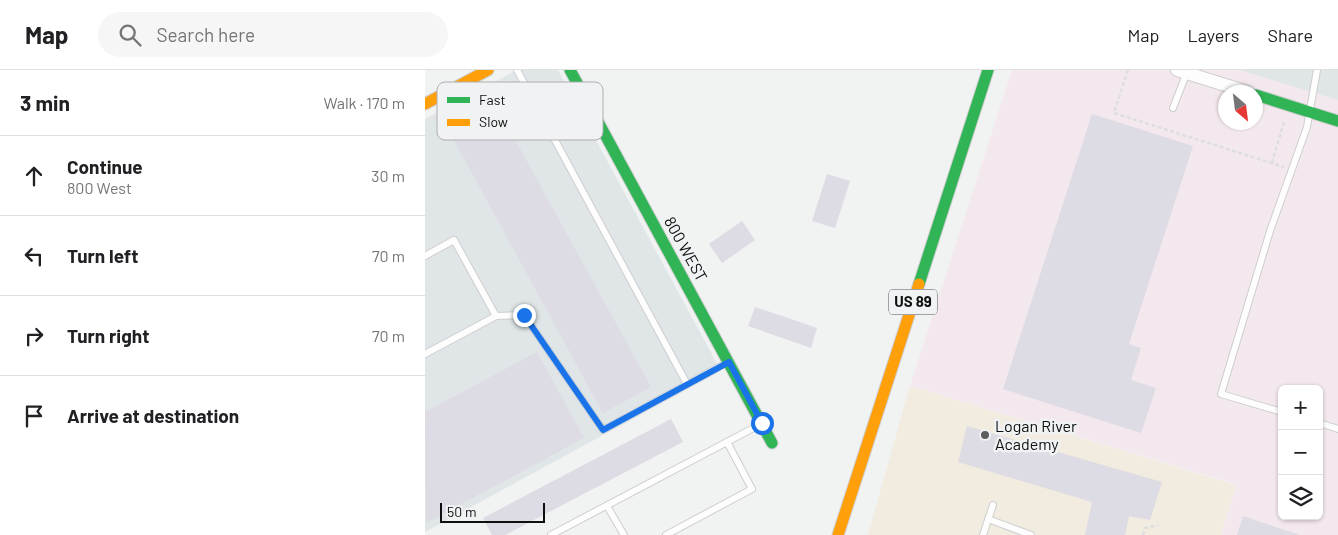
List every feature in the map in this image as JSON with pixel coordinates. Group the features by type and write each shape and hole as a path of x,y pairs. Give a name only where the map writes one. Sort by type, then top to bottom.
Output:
{"main road":[{"path":"466,82 488,70"},
{"name":"800 WEST","path":"570,70 577,82"},
{"name":"US 89","path":"838,535 988,70"},
{"path":"425,104 437,98"},
{"path":"1263,98 1338,121"},
{"name":"800 WEST","path":"603,131 772,443"}],"street":[{"path":"1184,71 1226,85"}],"lane":[{"path":"517,70 523,82"},
{"path":"1278,411 1221,394 1270,231 1307,127 1317,70"},
{"path":"1173,108 1184,71"},
{"path":"555,140 687,384"},
{"path":"425,256 454,240 496,316"},
{"path":"425,354 496,316 524,315 603,430 729,362"},
{"path":"551,535 762,423"},
{"path":"1323,424 1338,429"},
{"path":"666,535 752,489 727,442"},
{"path":"983,535 993,505"},
{"path":"607,506 624,535"},
{"path":"988,519 1031,535"}],"path":[{"path":"1128,70 1114,113 1292,170"},
{"path":"1272,163 1285,122"},
{"path":"1143,535 1145,528 1158,525"}],"shaded area":[{"path":"517,70 558,70 564,82 494,82"},
{"path":"1012,70 1239,70 1338,100 1338,535 1221,535 1236,484 910,386"},
{"path":"1239,70 1338,70 1338,100"},
{"path":"437,113 437,140 596,140 721,371 425,532 425,119"},
{"name":"Logan River Academy","path":"910,386 1236,485 1221,535 868,535"}],"building":[{"path":"1092,114 1193,146 1129,344 1141,348 1131,380 1156,388 1141,433 1003,389"},
{"path":"454,140 515,140 651,387 603,413"},
{"path":"827,174 850,181 835,228 812,221"},
{"path":"742,221 755,240 722,263 709,244"},
{"path":"755,307 817,328 811,348 748,326"},
{"path":"537,352 584,438 426,523 425,412"},
{"path":"671,419 683,442 505,535 492,535 483,518"},
{"path":"967,426 1162,482 1150,520 1129,516 1125,535 1085,535 1092,502 958,462"},
{"path":"1243,516 1300,535 1237,535"}],"traffic: fast":[{"path":"570,70 576,82"},
{"path":"919,284 988,70"},
{"path":"1263,97 1338,121"},
{"path":"603,131 772,443"}],"traffic: slow":[{"path":"466,82 488,70"},
{"path":"425,104 437,98"},
{"path":"838,535 919,284"}],"place":[{"name":"Logan River Academy","path":"985,435"}],"route":[{"path":"524,315 603,430 729,362 762,423"}]}
